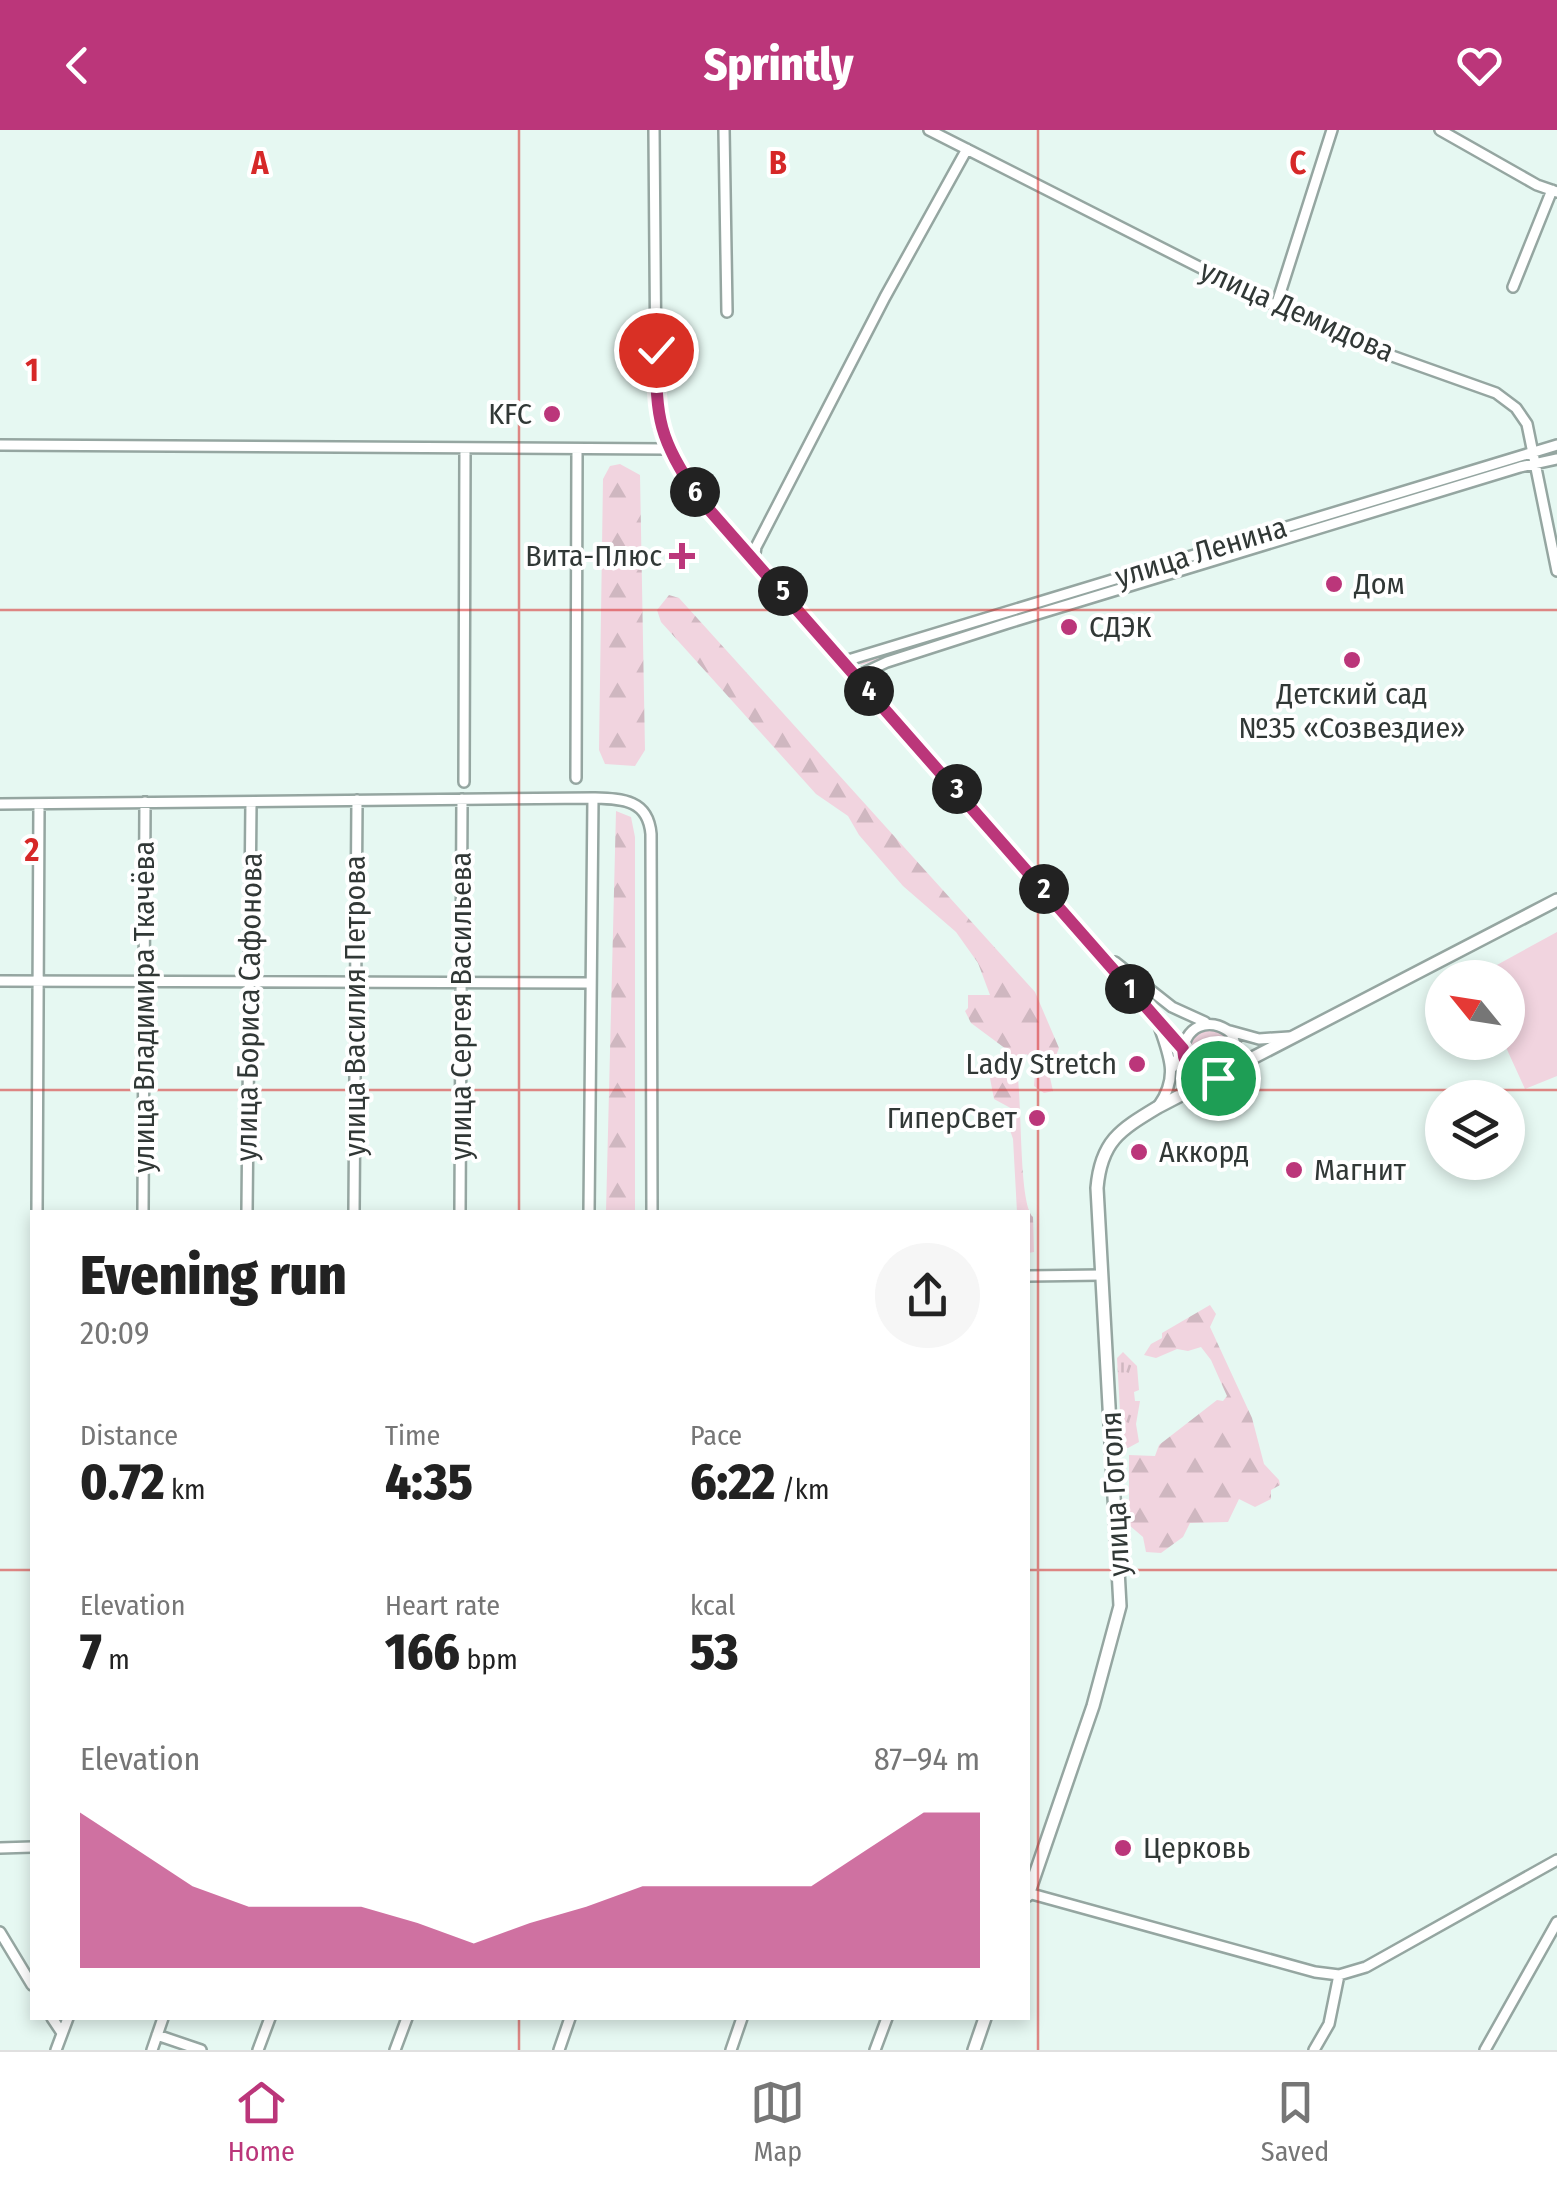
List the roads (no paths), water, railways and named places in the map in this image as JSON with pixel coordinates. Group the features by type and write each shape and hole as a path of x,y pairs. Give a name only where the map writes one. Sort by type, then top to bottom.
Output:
{"main road":[{"name":"улица Гоголя","path":"1030,1887 1092,1706 1120,1606 1097,1188 1101,1159 1120,1131 1158,1107 1557,900"},
{"path":"974,2050 985,2020"}],"street":[{"path":"654,130 656,380 660,426 667,448 698,497 1094,944 1183,1049 1185,1062 1193,1072 1223,1076 1237,1049 1228,1030"},
{"path":"724,130 727,312"},
{"name":"улица Демидова","path":"929,130 1276,306 1364,346 1496,393 1521,414 1534,451 1557,571"},
{"path":"1276,306 1332,130"},
{"path":"1440,130 1554,191 1513,287"},
{"path":"754,559 756,547 885,297 966,149"},
{"path":"0,445 667,448"},
{"name":"улица Ленина","path":"845,660 1557,445"},
{"path":"464,782 465,450"},
{"path":"576,778 577,450"},
{"name":"улица Ленина","path":"857,676 887,662 1005,624 1557,459"},
{"path":"589,1210 592,798"},
{"path":"0,804 592,798 629,800 642,808 650,819 652,1210"},
{"name":"улица Сергея Васильева","path":"460,1210 462,799"},
{"name":"улица Василия Петрова","path":"354,1210 357,800"},
{"name":"улица Владимира Ткачёва","path":"143,1210 146,802"},
{"name":"улица Бориса Сафонова","path":"247,1210 251,802"},
{"path":"37,1210 39,804"},
{"path":"1094,944 1172,1006 1208,1024 1259,1039 1301,1035"},
{"path":"0,982 590,984"},
{"path":"1158,1023 1173,1067"},
{"path":"1158,1107 1167,1094 1173,1067 1188,1035 1208,1024"},
{"path":"1030,1276 1102,1275"},
{"path":"0,1848 30,1847"},
{"path":"1030,1894 1315,1972 1339,1975 1366,1967 1557,1860"},
{"path":"1484,2050 1557,1922"},
{"path":"0,1932 30,1982"},
{"path":"1314,2050 1329,2024 1339,1975"},
{"path":"53,2020 62,2033"},
{"path":"56,2050 67,2020"},
{"path":"152,2050 162,2020"},
{"path":"258,2050 269,2020"},
{"path":"395,2050 406,2020"},
{"path":"559,2050 569,2020"},
{"path":"731,2050 741,2020"},
{"path":"875,2050 886,2020"},
{"path":"157,2034 201,2050"}],"place":[{"name":"KFC","path":"552,414"},
{"name":"Вита-Плюс","path":"682,556"},
{"name":"Дом","path":"1334,584"},
{"name":"СДЭК","path":"1069,627"},
{"name":"Детский сад №35 «Созвездие»","path":"1352,660"},
{"name":"Lady Stretch","path":"1137,1064"},
{"name":"ГиперСвет","path":"1037,1118"},
{"name":"Аккорд","path":"1139,1152"},
{"name":"Магнит","path":"1294,1170"},
{"name":"Церковь","path":"1123,1848"}]}
